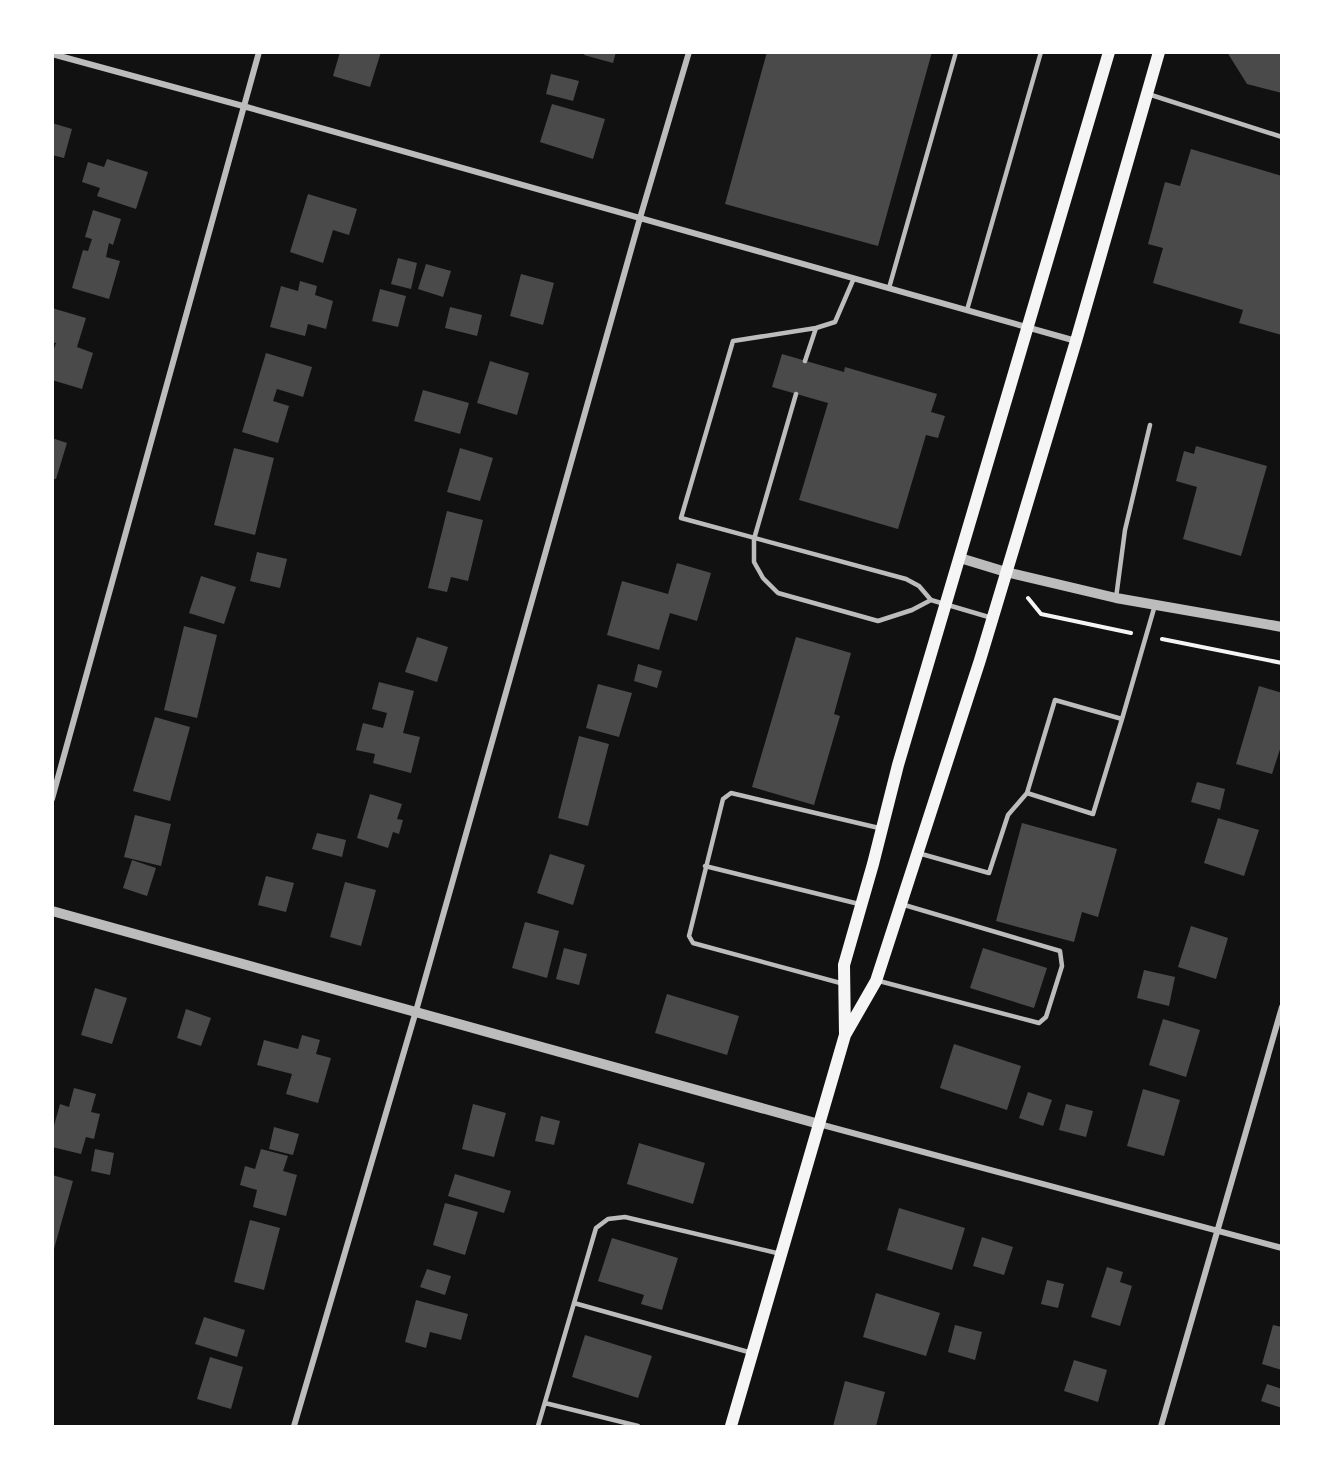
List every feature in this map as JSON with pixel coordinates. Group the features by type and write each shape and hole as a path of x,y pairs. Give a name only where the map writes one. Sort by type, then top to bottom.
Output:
{"main road":[{"path":"845,1035 844,965 898,765 1109,52"},
{"path":"731,1426 845,1035 876,981 993,619 1159,52"}],"street":[{"path":"52,799 258,52"},
{"path":"294,1426 416,1011 689,52"},
{"path":"52,54 1076,341"},
{"path":"960,558 1006,572 1116,598 1281,627"},
{"path":"52,911 819,1124 1281,1248"},
{"path":"1161,1426 1281,1007"}],"lane":[{"path":"889,288 957,52"},
{"path":"967,310 1041,52"},
{"path":"1148,94 1281,137"},
{"path":"854,278 835,322 816,328 733,341 681,518 906,579 919,586 931,600 993,619"},
{"path":"805,361 816,328"},
{"path":"796,394 754,539 754,562 763,578 778,593 878,621 912,610 931,600"},
{"path":"1116,598 1125,530 1150,425"},
{"path":"1027,793 1093,814 1155,605"},
{"path":"918,853 989,873 1008,815 1027,793 1055,700 1122,719"},
{"path":"844,984 693,943 689,936 705,866 723,799 731,793 882,828"},
{"path":"705,866 861,905"},
{"path":"876,981 1026,1021 1039,1023 1046,1017 1062,966 1060,951 902,904"},
{"path":"538,1426 596,1228 608,1219 624,1217 781,1254"},
{"path":"574,1303 752,1353"},
{"path":"545,1402 638,1426"}],"building":[{"path":"340,52 381,52 370,87 333,76"},
{"path":"585,52 616,52 613,63 584,55"},
{"path":"767,52 932,52 878,246 725,204"},
{"path":"1227,52 1282,52 1282,93 1247,84"},
{"path":"551,74 579,81 573,101 546,94"},
{"path":"552,104 605,119 593,159 540,142"},
{"path":"52,123 72,129 64,158 52,155"},
{"path":"1191,149 1282,176 1282,335 1239,323 1243,310 1153,283 1163,248 1148,244 1165,182 1180,186"},
{"path":"107,159 148,172 136,209 97,196 100,188 82,182 88,162 104,167"},
{"path":"308,194 357,209 349,235 333,230 323,263 290,252"},
{"path":"93,210 121,219 113,245 109,243 106,257 120,261 109,299 72,288 83,250 88,251 92,239 85,237"},
{"path":"398,258 417,263 411,289 391,284"},
{"path":"426,264 451,271 443,297 418,289"},
{"path":"521,274 554,283 543,325 510,316"},
{"path":"300,281 317,286 315,295 333,301 326,329 308,324 305,336 270,327 281,286 298,291"},
{"path":"380,289 406,296 398,327 372,321"},
{"path":"450,307 482,315 477,336 445,328"},
{"path":"52,308 86,318 77,347 93,353 82,389 52,380 52,354 56,343 52,342"},
{"path":"266,353 312,367 303,397 277,389 273,401 289,406 278,443 242,432"},
{"path":"782,354 844,372 845,367 937,394 931,412 945,416 938,438 926,435 898,529 799,500 828,403 772,387"},
{"path":"490,361 529,373 517,415 477,403"},
{"path":"423,390 469,403 460,434 414,421"},
{"path":"52,438 67,443 56,479 52,479"},
{"path":"1196,446 1267,466 1241,556 1183,539 1197,487 1176,481 1184,451 1194,454"},
{"path":"234,448 274,458 255,535 214,525"},
{"path":"460,448 493,458 480,501 447,492"},
{"path":"447,511 483,520 468,581 451,577 447,592 428,588"},
{"path":"257,552 287,559 280,588 250,581"},
{"path":"677,563 711,573 697,621 670,613 659,650 607,635 622,581 668,594"},
{"path":"201,576 236,587 224,624 189,613"},
{"path":"184,626 217,635 197,718 164,710"},
{"path":"417,637 448,647 437,682 405,672"},
{"path":"796,637 851,653 834,714 840,716 814,805 752,787"},
{"path":"638,664 662,671 657,688 634,681"},
{"path":"379,682 414,691 403,733 420,737 411,773 373,763 375,754 356,750 363,723 383,728 387,713 372,709"},
{"path":"598,684 632,693 619,737 586,728"},
{"path":"1259,686 1282,693 1282,743 1272,774 1236,764"},
{"path":"155,717 190,727 170,801 133,791"},
{"path":"579,736 609,744 588,826 558,818"},
{"path":"1197,782 1225,789 1220,810 1191,802"},
{"path":"370,794 402,804 397,819 403,820 399,834 393,832 388,848 357,838"},
{"path":"135,815 171,824 161,866 124,857"},
{"path":"1218,818 1259,830 1244,876 1204,863"},
{"path":"1022,823 1117,849 1098,917 1082,912 1074,942 996,921"},
{"path":"317,833 346,840 342,857 312,849"},
{"path":"550,854 585,865 573,905 537,893"},
{"path":"132,860 156,868 147,896 123,888"},
{"path":"266,876 294,883 286,912 258,905"},
{"path":"345,882 376,890 361,946 330,937"},
{"path":"525,922 559,931 547,978 512,968"},
{"path":"1191,926 1228,938 1216,979 1178,967"},
{"path":"564,948 587,954 579,985 556,979"},
{"path":"983,948 1047,968 1034,1008 970,988"},
{"path":"1144,970 1175,977 1169,1006 1137,998"},
{"path":"95,988 127,998 112,1044 81,1035"},
{"path":"667,994 739,1016 727,1055 655,1033"},
{"path":"186,1009 211,1018 201,1046 177,1038"},
{"path":"1163,1019 1200,1030 1186,1077 1149,1065"},
{"path":"302,1035 320,1040 316,1054 331,1058 318,1103 286,1094 292,1074 257,1065 264,1040 298,1049"},
{"path":"954,1044 1021,1066 1007,1110 940,1088"},
{"path":"74,1088 96,1094 91,1112 100,1114 94,1139 86,1137 81,1154 52,1147 52,1133 60,1104 69,1107"},
{"path":"1143,1089 1180,1100 1164,1156 1127,1146"},
{"path":"1028,1092 1052,1100 1043,1126 1019,1118"},
{"path":"473,1104 506,1113 494,1157 462,1149"},
{"path":"1066,1104 1093,1111 1086,1137 1059,1130"},
{"path":"541,1116 560,1121 554,1145 535,1141"},
{"path":"274,1127 299,1134 293,1155 269,1149"},
{"path":"639,1143 705,1163 693,1204 627,1184"},
{"path":"95,1149 114,1153 110,1175 91,1171"},
{"path":"261,1149 288,1156 283,1171 297,1175 286,1216 253,1207 257,1190 240,1185 245,1166 255,1169"},
{"path":"455,1174 511,1191 504,1213 448,1196"},
{"path":"52,1175 73,1181 54,1249 52,1249"},
{"path":"445,1203 478,1212 465,1255 433,1245"},
{"path":"899,1208 965,1228 952,1270 887,1250"},
{"path":"250,1220 280,1228 264,1290 234,1282"},
{"path":"982,1237 1013,1247 1004,1275 973,1266"},
{"path":"612,1238 678,1258 662,1310 641,1304 644,1295 598,1281"},
{"path":"1107,1267 1123,1272 1120,1282 1132,1286 1120,1326 1091,1317"},
{"path":"427,1269 451,1276 445,1295 420,1287"},
{"path":"1047,1280 1064,1284 1058,1308 1041,1304"},
{"path":"876,1293 940,1313 926,1356 863,1337"},
{"path":"416,1300 468,1314 461,1340 430,1332 426,1348 405,1342"},
{"path":"204,1317 245,1330 237,1357 195,1344"},
{"path":"955,1325 982,1332 975,1360 948,1352"},
{"path":"1273,1325 1282,1327 1282,1370 1262,1364"},
{"path":"585,1335 652,1356 638,1398 572,1377"},
{"path":"210,1357 243,1367 231,1409 197,1399"},
{"path":"1074,1360 1107,1370 1098,1402 1064,1391"},
{"path":"845,1381 885,1392 876,1426 833,1426"},
{"path":"1267,1384 1282,1389 1282,1408 1261,1401"}]}
